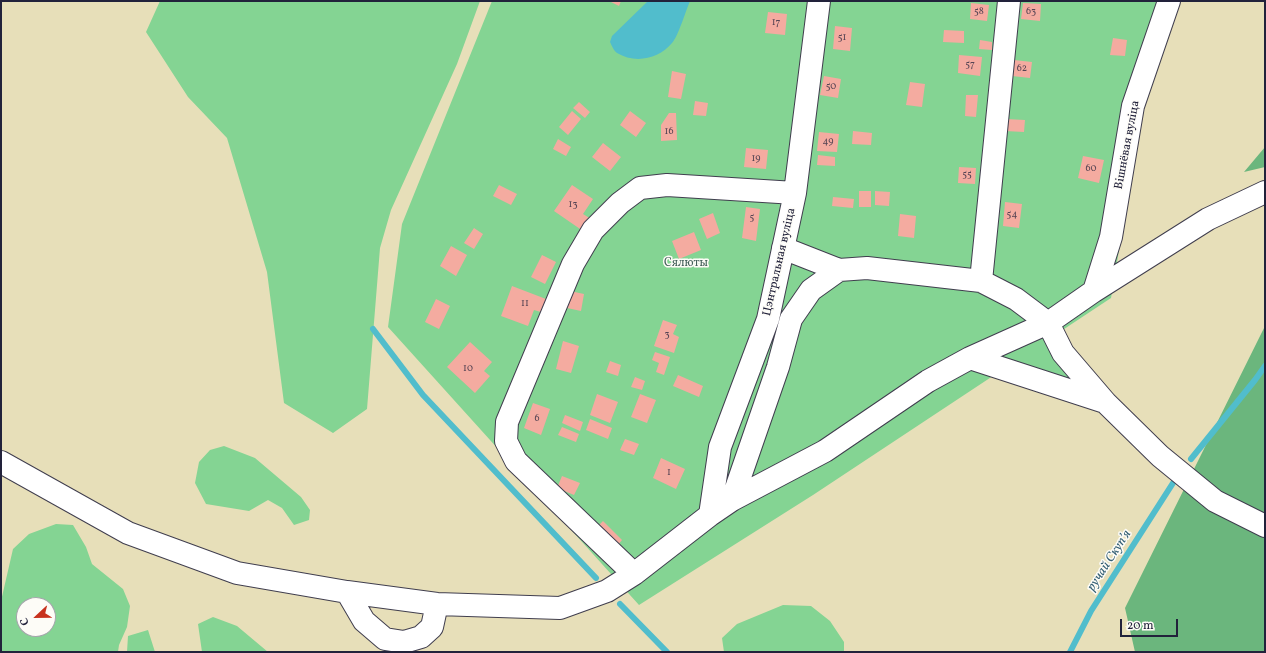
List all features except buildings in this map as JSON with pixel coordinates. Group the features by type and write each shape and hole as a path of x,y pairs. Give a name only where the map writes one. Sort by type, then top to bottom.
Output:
{"street":[{"name":"Цэнтральная вуліца","path":"710,515 720,447 768,320 784,248 795,193 820,1"},
{"path":"980,281 1009,1"},
{"name":"Вішнёвая вуліца","path":"1094,291 1111,237 1133,106 1169,1"},
{"path":"634,574 516,462 506,441 507,422 573,264 593,230 620,203 640,188 667,185 795,193"},
{"path":"1,462 128,533 237,573 347,592 437,604 560,608 607,591 634,574 710,515 732,500 825,451 928,381 970,358 1048,323 1094,291 1208,219 1265,192"},
{"path":"792,319 784,248 839,270 867,268 980,281 1016,299 1048,323 1063,353 1104,402 1160,456 1215,501 1265,526"},
{"path":"732,500 778,367 792,319 811,290 839,270"},
{"path":"970,358 1104,402"},
{"path":"347,592 364,621 385,639 404,642 421,638 432,627 437,604"}],"green space":[{"path":"160,1 480,1 457,64 391,210 380,248 367,409 333,433 284,403 267,272 227,138 188,97 146,32"},
{"name":"Сялюты","path":"492,1 1179,1 1144,101 1111,298 1046,341 1091,393 1011,364 813,495 639,605 388,327 402,224"},
{"path":"1265,147 1265,167 1244,172"},
{"path":"1265,326 1265,652 1135,652 1125,608"},
{"path":"224,446 255,458 301,497 310,510 309,520 294,525 282,508 268,500 249,511 206,504 195,483 199,462 210,450"},
{"path":"56,524 73,525 86,547 92,564 123,589 130,606 127,627 119,645 118,652 1,652 1,601 13,549 29,534"},
{"path":"783,605 811,606 830,621 844,642 844,652 724,652 722,638 737,624"},
{"path":"213,617 237,626 268,652 202,652 198,624"},
{"path":"148,630 155,652 127,652 128,636"}],"water":[{"path":"648,1 690,1 674,40 660,53 646,58 631,58 617,53 610,42 612,36"}],"waterway":[{"path":"373,329 423,395 596,578"},
{"name":"ручай Скупʼя","path":"1191,459 1265,366"},
{"name":"ручай Скупʼя","path":"1070,652 1091,611 1173,483"},
{"path":"620,604 667,652"}]}
